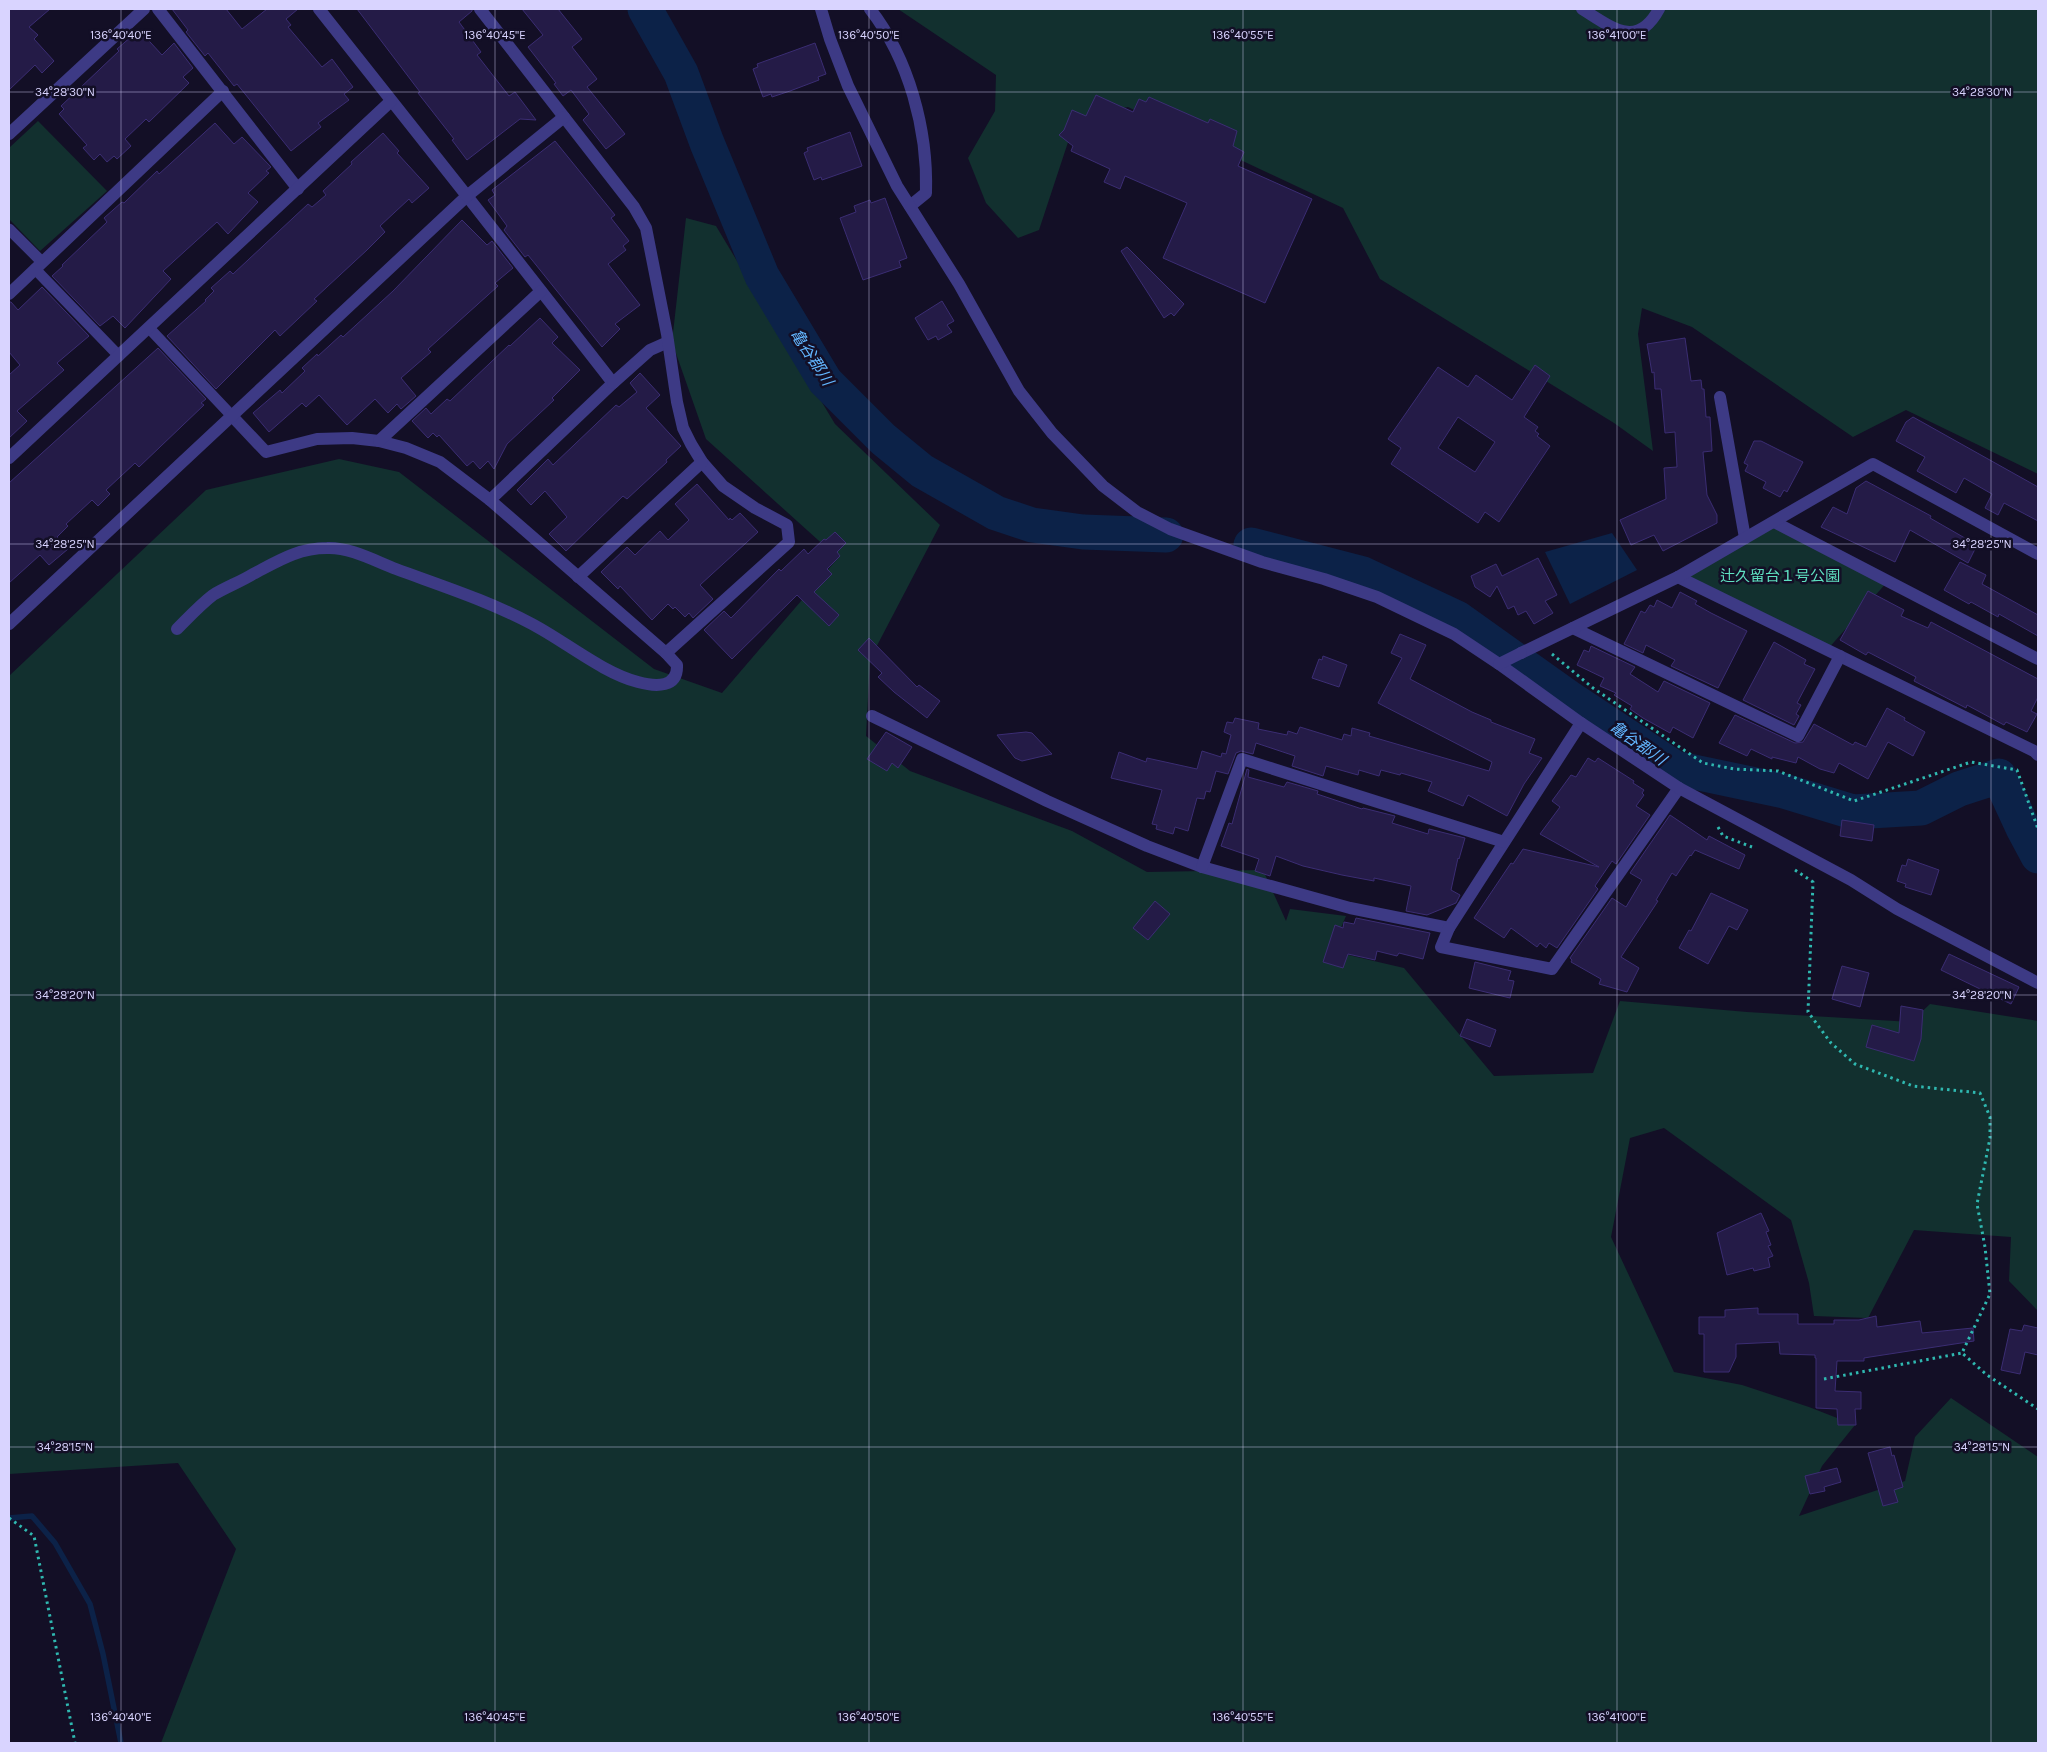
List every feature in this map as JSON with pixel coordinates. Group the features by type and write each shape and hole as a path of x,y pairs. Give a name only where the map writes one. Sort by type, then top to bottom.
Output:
{"street":[{"path":"9,134 144,9"},
{"path":"158,9 298,189"},
{"path":"319,9 613,383"},
{"path":"480,9 634,207 646,228 683,428 702,462 723,486 787,525 789,542 666,652"},
{"path":"822,9 830,39 848,86 882,156 910,206 959,284 1019,391 1074,458 1116,496 1137,512 1170,529 1262,562 1324,579 1384,601 1454,634 1581,723 1704,803 1851,880 1898,909 2038,983"},
{"path":"870,9 885,31 906,74 920,122 927,169 926,193 910,206"},
{"path":"1582,9 1623,33 1641,30 1653,20 1659,9"},
{"path":"9,294 223,91"},
{"path":"9,458 391,101"},
{"path":"9,624 467,196 564,117"},
{"path":"379,441 541,291"},
{"path":"490,500 650,350 668,342"},
{"path":"1720,397 1745,538"},
{"path":"177,629 195,610 214,595 278,559 315,549 328,548 342,550 371,560 504,611 533,625 614,672 634,681 659,686 673,680 678,673 677,664 666,652 490,500 440,462 406,448 379,441 352,438 317,439 266,452 231,415"},
{"path":"578,577 702,462"},
{"path":"1499,664 1678,577 1873,464 2038,554"},
{"path":"1774,522 2038,659"},
{"path":"1678,577 2037,750"},
{"path":"1573,628 1798,736 1840,656"},
{"path":"872,716 1056,805 1147,846 1202,867 1350,908 1449,928"},
{"path":"1581,723 1449,928 1441,947 1552,969 1679,788"},
{"path":"1202,867 1242,759 1504,842"}],"lane":[{"path":"9,229 38,266 119,356"},
{"path":"149,328 231,415"}],"path":[{"path":"1539,644 1593,688 1702,763 1734,769 1778,771 1854,801 1972,762 2017,770 2038,829"},
{"path":"1704,803 1723,836 1757,849"},
{"path":"1789,867 1814,882 1808,1012 1832,1043 1856,1064 1913,1086 1980,1093 1990,1117 1990,1138 1977,1204 1985,1247 1990,1294 1962,1353"},
{"path":"1824,1379 1962,1353"},
{"path":"1962,1353 1987,1374 2038,1409"},
{"path":"9,1518 34,1536 75,1743"}],"green space":[{"path":"898,9 2038,9 2038,474 1906,410 1853,437 1692,327 1642,308 1638,334 1653,451 1614,423 1380,279 1343,208 1128,107 1076,118 1039,230 1018,238 986,203 968,158 995,111 996,75"},
{"path":"38,121 107,191 40,251 9,219 9,148"},
{"path":"686,218 716,226 835,424 940,525 870,659 866,736 910,771 1072,831 1147,872 1263,870 1286,921 1290,909 1346,916 1331,951 1404,968 1494,1076 1593,1073 1620,1001 1747,1012 1911,1022 1930,1004 2038,1021 2038,1311 2009,1281 2011,1237 1914,1230 1868,1318 1814,1316 1809,1283 1791,1220 1664,1128 1630,1138 1611,1237 1674,1372 1742,1385 1809,1407 1855,1425 1822,1466 1799,1516 1905,1481 1915,1437 1951,1398 2038,1457 2038,1743 161,1743 236,1549 178,1463 9,1474 9,676 206,490 339,459 399,472 654,669 722,693 838,558 706,439 672,342"},
{"name":"辻久留台１号公園","path":"1774,522 1888,581 1827,650 1678,577"}],"water":[{"path":"1612,533 1637,570 1570,604 1545,552"}],"building":[{"path":"9,9 50,9 29,27 38,35 34,39 54,61 42,73 35,65 9,90"},
{"path":"172,9 226,9 242,29 267,9 298,9 286,19 291,25 288,27 322,67 332,59 353,87 344,94 349,100 318,123 321,127 291,151 237,84 234,86 208,53 205,56 186,32 188,30"},
{"path":"357,9 472,9 459,22 481,52 477,55 509,96 515,92 536,120 520,119 467,160 452,140 454,139 418,93 420,92"},
{"path":"522,9 558,9 582,39 572,47 597,79 587,87 625,134 606,149 583,120 589,114 571,90 563,96 554,84 556,83 528,47 543,35"},
{"path":"139,30 162,55 174,43 193,68 183,77 189,83 149,122 146,119 125,139 131,146 117,159 114,156 107,162 100,154 94,160 83,148 87,145 59,114 64,109 61,106 119,51 117,49"},
{"path":"815,43 826,74 818,77 819,80 790,91 772,97 771,94 763,97 753,69 758,67 757,64"},
{"path":"1096,95 1133,112 1139,99 1146,102 1149,97 1208,123 1210,119 1237,131 1233,146 1244,152 1238,166 1312,199 1265,303 1163,258 1187,203 1125,176 1120,189 1104,182 1110,169 1071,151 1073,146 1059,135 1064,130 1072,110 1086,116"},
{"path":"215,123 234,144 242,137 271,167 266,171 269,173 248,193 258,202 228,234 217,222 163,271 171,279 125,328 113,316 100,326 52,276 107,222 104,218 122,202 124,203 157,171 159,174"},
{"path":"850,132 862,166 822,180 821,177 814,180 804,153 808,151 807,148"},
{"path":"383,133 399,151 397,153 429,188 412,203 409,199 380,226 385,232 314,299 317,301 280,336 275,330 216,389 167,336 206,301 214,291 211,288 230,271 233,274 308,204 312,207 326,195 323,191"},
{"path":"555,141 615,215 611,218 629,241 623,246 626,250 608,264 640,305 615,324 620,329 602,347 528,255 525,257 504,230 507,226 488,200 495,195 492,190"},
{"path":"885,198 907,258 899,261 901,267 863,280 840,218 856,212 854,206 870,200 871,203"},
{"path":"462,220 487,245 492,241 513,268 495,283 498,286 428,349 431,352 401,378 416,396 401,409 397,404 388,413 375,399 347,425 319,395 306,407 302,403 269,432 253,413 280,390 282,393 305,371 302,368 317,354 318,356 341,335 343,337 393,291"},
{"path":"1127,247 1184,304 1174,316 1171,313 1164,318 1121,251"},
{"path":"42,287 89,336 57,363 64,370 17,411 27,421 9,438 9,375 20,365 9,352 9,302 18,310"},
{"path":"942,301 954,321 947,325 952,332 938,340 936,336 928,340 915,318"},
{"path":"540,318 558,337 552,343 580,370 552,398 554,400 507,444 494,469 488,461 480,469 473,461 467,466 439,435 437,437 433,433 428,438 412,421 426,408 431,414 447,399 450,401"},
{"path":"1685,338 1691,381 1701,380 1702,389 1704,389 1706,417 1710,417 1712,451 1703,452 1707,495 1717,515 1717,523 1663,551 1654,535 1631,545 1620,520 1666,499 1664,468 1677,467 1675,432 1665,433 1661,389 1655,389 1654,372 1652,373 1647,344"},
{"path":"158,348 206,399 201,403 204,405 139,467 135,463 106,490 110,494 98,506 92,500 66,524 68,526 57,537 68,549 49,565 40,555 9,583 9,483"},
{"path":"1535,365 1550,376 1524,417 1538,427 1535,431 1539,434 1537,436 1550,446 1499,522 1485,512 1478,523 1391,464 1401,448 1388,439 1438,367 1468,387 1476,375 1512,400","holes":["1458,417 1495,442 1475,472 1438,448"]},
{"path":"640,373 660,395 646,408 681,446 666,460 667,462 627,499 623,496 566,551 549,534 567,517 545,491 531,505 517,490 548,459 553,465 616,405 619,407 637,392 630,383"},
{"path":"1913,417 2038,487 2038,521 2004,503 1998,515 1985,508 1992,494 1964,478 1956,493 1917,471 1925,457 1896,441 1906,422"},
{"path":"1754,441 1761,441 1803,462 1787,492 1784,490 1780,497 1763,488 1766,482 1745,471 1748,465 1744,463"},
{"path":"1866,481 1931,516 1930,518 1977,545 1968,563 1910,530 1895,562 1821,527 1833,507 1847,514 1856,488"},
{"path":"697,484 729,520 730,518 732,520 740,513 758,532 700,585 713,599 693,618 689,613 685,617 675,607 673,609 668,604 652,620 620,586 618,589 601,572 627,547 635,555 660,531 668,540 689,520 675,504"},
{"path":"835,532 846,543 837,552 840,556 827,569 832,574 814,592 839,615 829,626 797,595 732,659 704,630 724,611 731,618 779,569 781,571 804,549 808,554 824,539 826,540"},
{"path":"1538,558 1557,595 1545,601 1553,613 1534,624 1526,611 1518,615 1514,606 1508,609 1497,586 1490,597 1475,587 1471,576 1496,564 1502,576"},
{"path":"1960,562 1986,575 1982,584 2038,615 2038,636 1999,614 1998,617 1944,590"},
{"path":"1868,591 1904,610 1901,616 1928,628 1931,622 2038,679 2038,697 2031,711 2037,714 2027,732 2006,722 2004,725 1967,705 1966,708 1914,681 1916,677 1868,652 1866,655 1840,640"},
{"path":"1680,592 1697,601 1695,604 1747,631 1718,688 1671,666 1675,660 1646,645 1643,653 1624,644 1641,611 1645,613 1650,605 1654,607 1657,600 1672,608"},
{"path":"1400,634 1426,645 1410,679 1491,720 1491,722 1535,739 1529,753 1542,758 1524,784 1507,816 1468,795 1463,806 1428,791 1432,782 1401,773 1400,775 1381,770 1379,776 1359,770 1358,775 1326,766 1323,776 1292,766 1295,756 1256,743 1253,754 1241,751 1236,753 1228,774 1216,771 1210,792 1206,791 1204,799 1197,798 1188,831 1175,827 1173,834 1156,829 1157,825 1152,824 1162,790 1111,778 1119,752 1146,762 1147,758 1197,769 1202,751 1221,757 1222,753 1226,754 1231,735 1224,732 1227,722 1233,723 1235,718 1259,723 1258,729 1287,735 1288,731 1297,734 1300,727 1342,740 1344,734 1351,736 1352,728 1370,733 1369,736 1489,771 1492,762 1378,703 1402,658 1391,653"},
{"path":"869,638 917,687 919,685 940,701 927,718 878,677 882,673 858,650"},
{"path":"1774,642 1806,660 1804,664 1815,669 1797,703 1801,705 1796,714 1799,716 1794,725 1743,700"},
{"path":"1591,646 1635,667 1630,674 1658,692 1664,681 1710,703 1693,738 1673,727 1670,733 1643,718 1630,709 1632,706 1614,695 1616,693 1600,686 1604,678 1577,665 1584,650 1589,652"},
{"path":"1323,656 1347,665 1339,687 1312,678 1319,659 1322,660"},
{"path":"1887,708 1925,732 1913,756 1888,742 1868,779 1839,763 1834,773 1820,769 1798,757 1796,763 1772,757 1772,759 1751,749 1747,756 1719,743 1735,715 1795,743 1803,742 1814,724 1853,745 1855,742 1866,747"},
{"path":"886,732 912,747 898,768 892,763 887,771 867,759"},
{"path":"1032,733 1052,754 1022,761 1015,758 997,735"},
{"path":"1588,758 1595,762 1598,758 1634,781 1633,783 1644,790 1642,793 1644,795 1636,806 1650,815 1616,864 1612,861 1595,886 1598,889 1557,948 1549,943 1546,948 1540,943 1537,947 1511,928 1504,938 1474,918 1511,863 1513,864 1523,849 1599,867 1540,834 1560,807 1552,801 1571,775 1576,777"},
{"path":"1247,769 1249,770 1248,777 1284,787 1287,782 1318,791 1317,794 1362,809 1395,816 1392,823 1428,834 1429,829 1465,838 1458,858 1451,890 1460,895 1456,903 1427,915 1406,911 1411,886 1374,878 1374,881 1342,875 1303,866 1276,856 1270,876 1255,871 1259,859 1221,846 1229,823 1232,824"},
{"path":"1670,815 1707,840 1709,836 1745,855 1739,869 1695,850 1676,876 1672,873 1656,900 1658,901 1621,957 1639,968 1627,992 1599,984 1601,979 1571,962 1570,958 1612,898 1626,907 1642,880 1630,873"},
{"path":"1842,820 1874,825 1872,841 1840,836"},
{"path":"1908,859 1939,870 1931,895 1905,887 1906,884 1897,881 1902,865 1906,866"},
{"path":"1711,893 1748,910 1737,930 1729,926 1708,964 1679,948 1689,930 1691,931"},
{"path":"1155,901 1170,914 1148,940 1133,928"},
{"path":"1356,918 1430,933 1423,959 1399,953 1397,956 1377,951 1375,960 1348,954 1343,968 1323,962 1335,925 1343,928 1344,922 1354,924"},
{"path":"1949,954 2019,987 2011,1004 1941,970"},
{"path":"1475,962 1511,971 1508,980 1514,981 1510,998 1469,988"},
{"path":"1842,966 1869,973 1860,1007 1832,999"},
{"path":"1901,1006 1923,1010 1921,1039 1914,1061 1866,1047 1872,1025 1899,1033"},
{"path":"1467,1019 1496,1030 1490,1047 1460,1036"},
{"path":"1761,1213 1769,1231 1766,1232 1771,1245 1768,1246 1773,1256 1768,1258 1770,1267 1754,1271 1753,1268 1727,1275 1717,1233"},
{"path":"1758,1308 1758,1314 1798,1314 1798,1324 1834,1324 1834,1320 1859,1320 1876,1316 1877,1327 1920,1321 1922,1333 1973,1328 1974,1341 1864,1358 1864,1361 1837,1361 1835,1391 1861,1392 1861,1409 1855,1409 1856,1425 1838,1425 1837,1409 1816,1408 1815,1355 1780,1354 1779,1342 1736,1344 1736,1357 1729,1372 1704,1372 1704,1334 1699,1334 1699,1317 1725,1317 1725,1310"},
{"path":"2024,1325 2038,1328 2038,1355 2025,1352 2020,1374 2001,1370 2010,1329 2022,1331"},
{"path":"1890,1447 1903,1487 1894,1490 1898,1502 1883,1506 1868,1453"},
{"path":"1837,1468 1841,1482 1824,1487 1825,1491 1810,1494 1805,1476"}],"waterway":[{"name":"亀谷郡川","path":"645,9 681,73 707,143 762,276 825,381 883,439 922,471 996,513 1032,525 1083,532 1166,535"},
{"name":"亀谷郡川","path":"1251,545 1363,574 1457,618 1568,697 1675,768 1784,791 1853,812 1921,808 1959,789 1999,776 2038,856"},
{"path":"9,1518 32,1516 55,1543 90,1604 103,1654 121,1743"}]}
